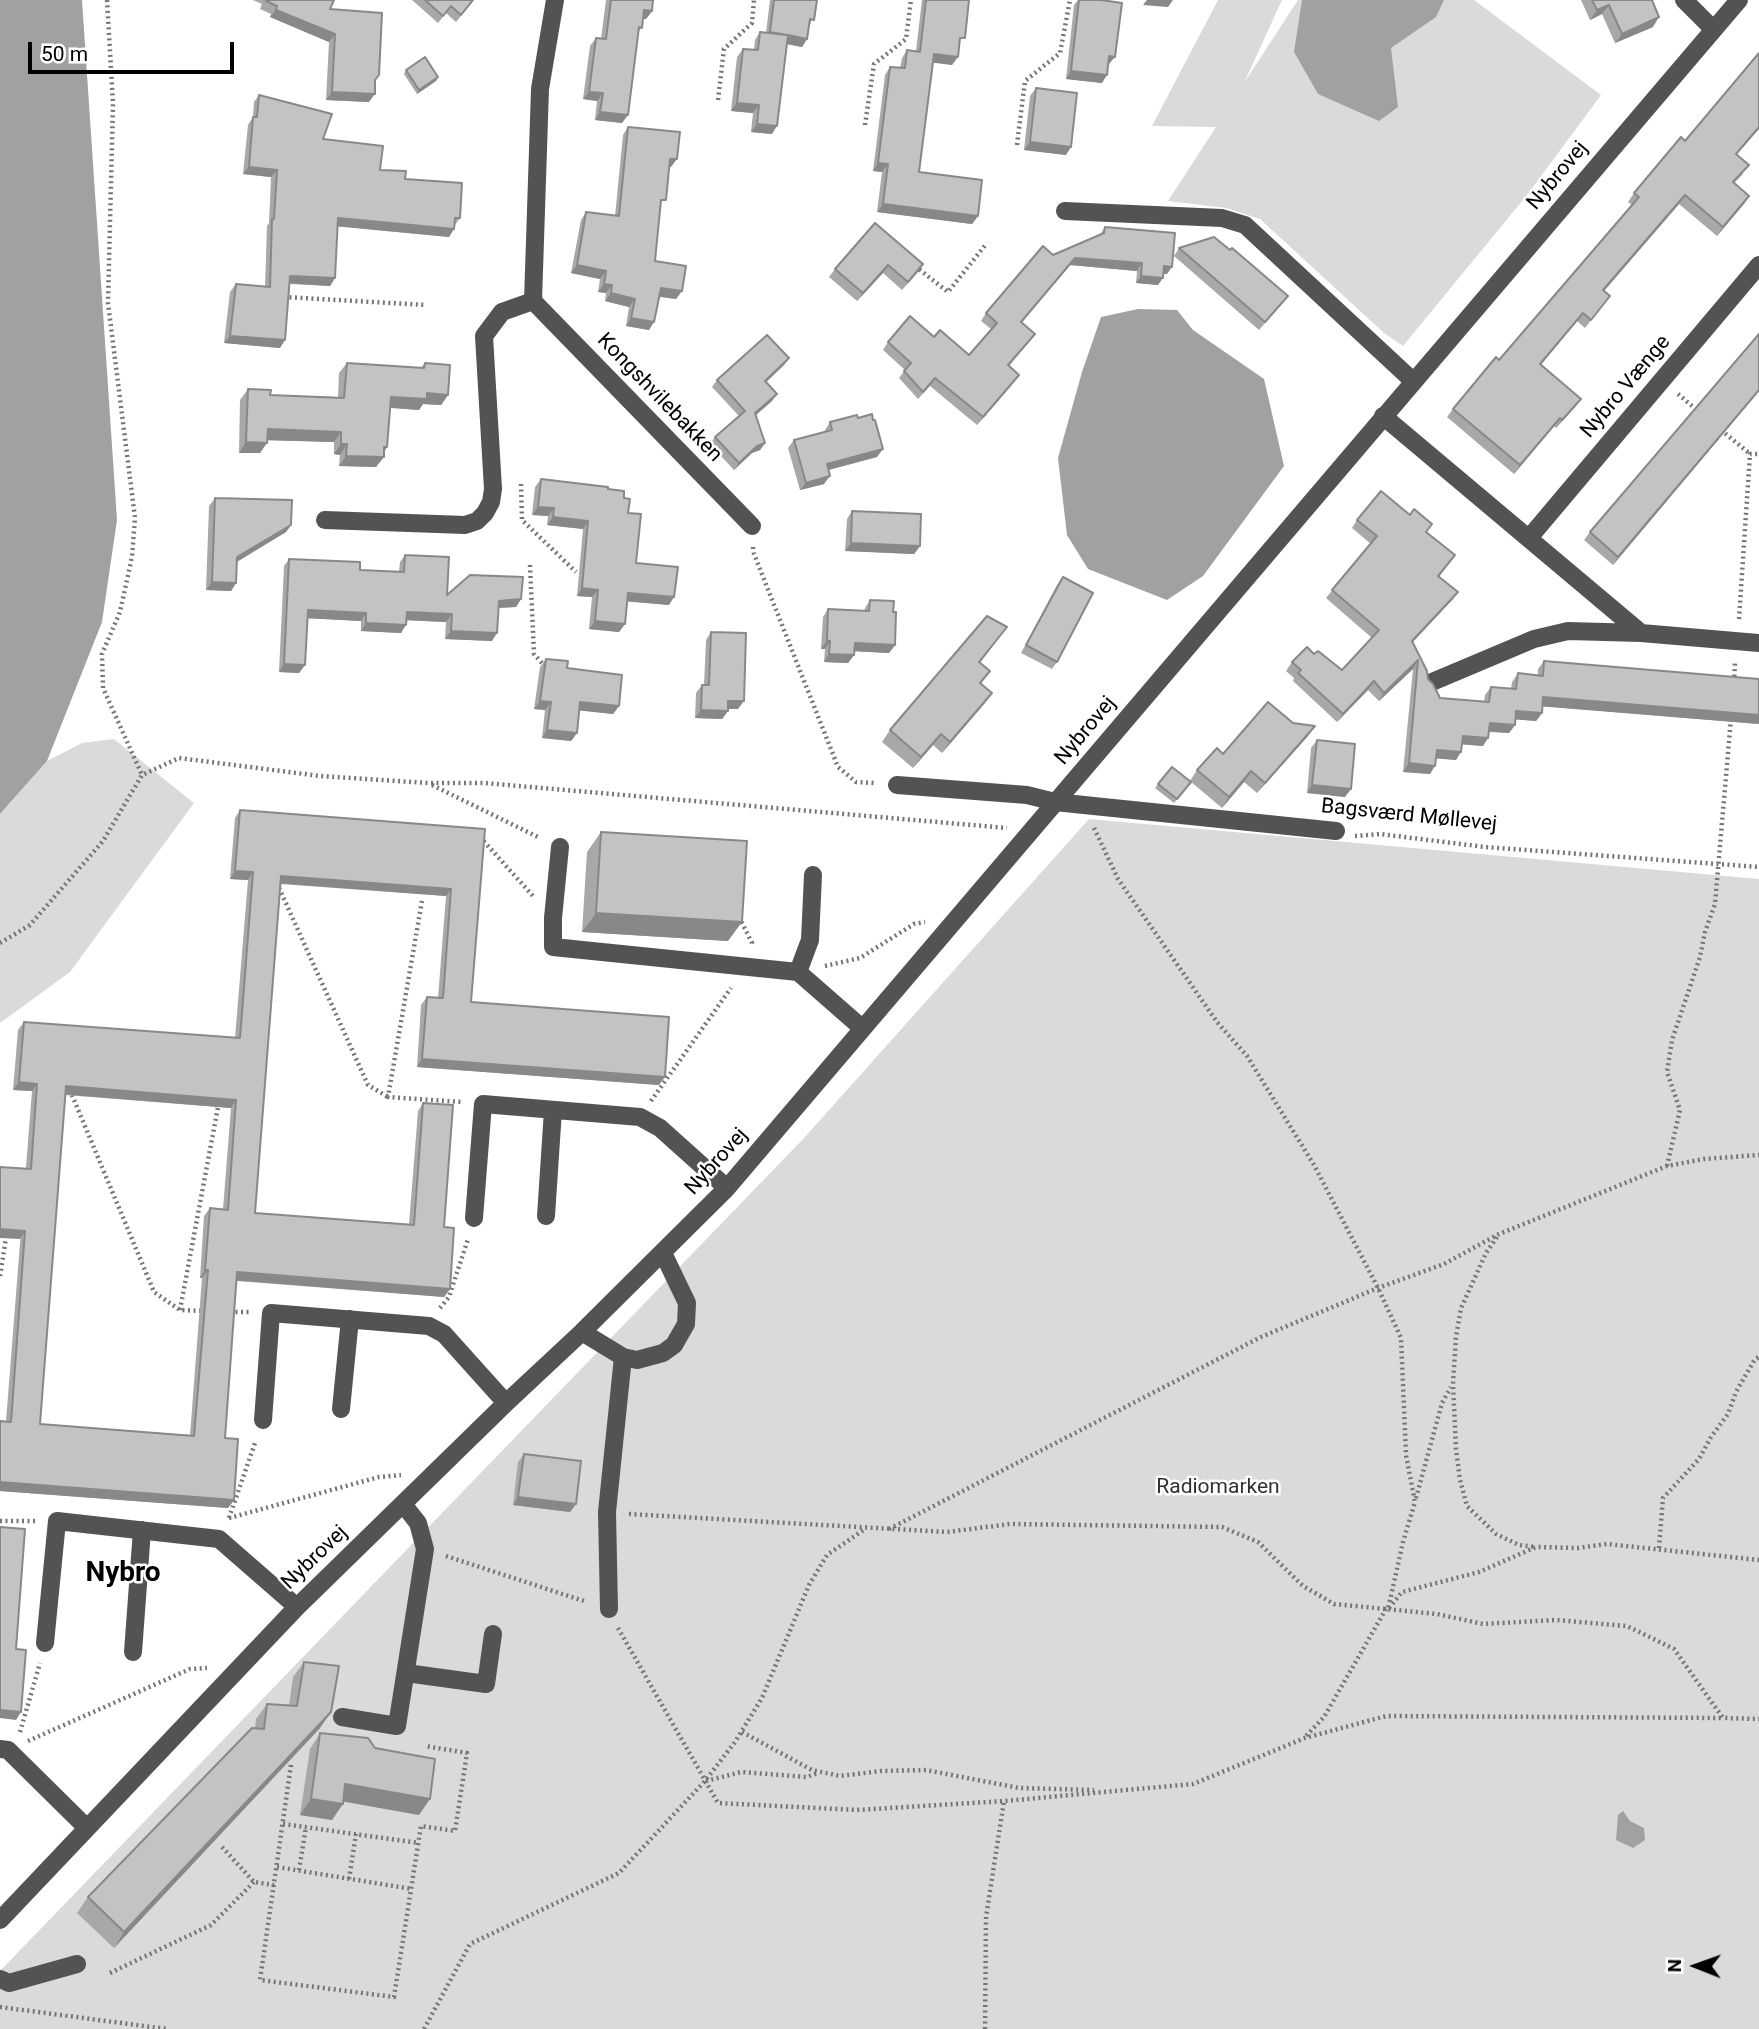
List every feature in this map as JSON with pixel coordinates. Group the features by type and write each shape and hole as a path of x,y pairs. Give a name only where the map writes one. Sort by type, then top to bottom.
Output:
{"street":[{"path":"325,520 465,525 477,521 491,502 493,489 484,336 502,312 533,301 540,89 555,0"},
{"path":"1684,0 1713,29"},
{"name":"Nybrovej","path":"0,1920 297,1607 727,1188 1739,0"},
{"path":"1065,211 1222,218 1245,225 1413,382"},
{"name":"Nybro Vænge","path":"1529,538 1759,265"},
{"name":"Kongshvilebakken","path":"533,301 752,526"},
{"path":"1383,416 1642,633"},
{"path":"1432,682 1534,639 1568,631 1642,633 1759,643"},
{"name":"Bagsværd Møllevej","path":"897,785 1027,795 1055,802 1336,831"},
{"path":"560,847 553,947 798,972 862,1028"},
{"path":"798,972 810,940 813,874"},
{"path":"474,1218 483,1104 640,1117 660,1128 727,1188"},
{"path":"546,1216 552,1110"},
{"path":"582,1332 623,1357 637,1360 663,1353 681,1335 686,1324 687,1303 663,1253"},
{"path":"263,1420 271,1313 429,1326 444,1334 506,1403"},
{"path":"341,1409 350,1320"},
{"path":"609,1609 607,1512 623,1357"},
{"path":"342,1717 397,1726 425,1549 418,1523 402,1504"},
{"path":"45,1643 57,1521 219,1539 297,1607"},
{"path":"133,1652 142,1530"},
{"path":"406,1673 486,1684 493,1634"},
{"path":"4,1750 87,1828"},
{"path":"0,1979 9,1983 77,1964"}],"path":[{"path":"107,0 113,103 108,303 135,518 132,557 120,612 102,654 103,688 142,775"},
{"path":"718,100 724,49 752,23 754,0"},
{"path":"865,125 874,64 906,39 911,0"},
{"path":"1017,145 1025,81 1060,53 1070,0"},
{"path":"908,261 948,292 987,243"},
{"path":"281,297 426,305"},
{"path":"1662,380 1701,413"},
{"path":"1721,429 1750,454 1759,454"},
{"path":"1734,683 1750,454"},
{"path":"521,484 522,520 576,572"},
{"path":"752,526 754,554 838,768 856,782 897,785"},
{"path":"530,565 534,654 542,663"},
{"path":"1667,1166 1680,1110 1667,1072 1672,1040 1715,904 1731,711"},
{"path":"0,943 30,925 103,841 142,775 179,758 320,776 428,783 484,783 1002,826 1028,834"},
{"path":"428,783 560,847"},
{"path":"1083,805 1118,878 1217,1021 1247,1056 1314,1165 1378,1288 1401,1338 1406,1455 1415,1503"},
{"name":"Bagsværd Møllevej","path":"1336,831 1356,836 1380,834 1485,847 1759,867"},
{"path":"476,832 553,918"},
{"path":"279,888 368,1085 387,1097 483,1104"},
{"path":"387,1097 422,901"},
{"path":"640,1117 748,965 752,943 736,911"},
{"path":"798,972 860,958 914,924 957,918"},
{"path":"72,1095 154,1292 180,1310 206,1311"},
{"path":"180,1310 218,1107"},
{"path":"889,1530 1261,1337 1378,1288 1444,1264 1499,1234 1667,1166 1704,1159 1759,1155"},
{"path":"429,1326 449,1297 474,1218"},
{"path":"1499,1234 1481,1262 1461,1308 1456,1337 1453,1384 1455,1449 1467,1506 1496,1534 1519,1545 1578,1548 1607,1544 1759,1560"},
{"path":"0,1276 6,1238"},
{"path":"219,1312 271,1313"},
{"path":"1659,1548 1663,1498 1699,1459 1728,1414 1736,1392 1755,1359 1759,1357"},
{"path":"1387,1609 1442,1402 1453,1384"},
{"path":"219,1539 263,1420"},
{"path":"229,1518 379,1477 435,1473"},
{"path":"607,1512 947,1532 1010,1524 1222,1527 1258,1542 1303,1586 1334,1604 1437,1614 1483,1624 1556,1620 1627,1626 1674,1649 1723,1718"},
{"path":"0,1521 57,1521"},
{"path":"424,2029 470,1944 619,1873 705,1781 742,1732 762,1699 809,1585 827,1555 866,1528"},
{"path":"1305,1738 1324,1717 1387,1609 1402,1592 1479,1572 1536,1547"},
{"path":"425,1549 609,1609 718,1803 857,1810 1004,1801 1193,1784 1305,1738 1386,1716 1759,1719"},
{"path":"4,1750 20,1734 45,1643"},
{"path":"4,1750 190,1669 240,1666"},
{"path":"742,1732 811,1770 840,1776 881,1770 926,1769 1019,1787 1119,1791"},
{"path":"291,1765 260,1980 394,1997 421,1826 456,1830 467,1751 425,1746"},
{"path":"705,1781 741,1772 807,1777 820,1772"},
{"path":"985,2029 986,1917 1004,1801"},
{"path":"284,1824 419,1843"},
{"path":"299,1870 306,1827"},
{"path":"349,1879 356,1834"},
{"path":"222,1847 254,1882 274,1885"},
{"path":"277,1867 412,1889"},
{"path":"110,1973 211,1925 254,1882"},
{"path":"0,2007 167,2029"}],"green space":[{"path":"1218,0 1282,0 1244,83 1298,0 1474,0 1601,95 1527,195 1403,346 1384,333 1260,219 1226,208 1168,201 1216,127 1152,126"},
{"path":"114,739 194,803 70,972 0,1023 0,814 47,761 82,743"},
{"name":"Radiomarken","path":"1089,819 1759,879 1759,2029 0,2029 0,1971 804,1138"}],"shaded area":[{"path":"0,0 82,0 117,520 102,622 47,761 0,814"},
{"path":"1302,0 1444,0 1436,17 1391,48 1398,107 1379,121 1318,94 1294,52"},
{"path":"1138,309 1177,310 1193,330 1264,379 1284,466 1203,576 1167,600 1088,569 1067,535 1058,458 1082,372 1101,317"},
{"path":"1623,1811 1630,1821 1644,1828 1645,1840 1633,1848 1616,1840 1618,1815"}],"building":[{"path":"266,0 334,0 330,9 382,13 379,75 375,80 375,94 332,92 335,34 276,10 277,6"},
{"path":"425,0 473,0 461,15 451,6 443,16"},
{"path":"611,0 653,0 652,11 644,10 642,28 639,27 628,115 600,112 603,93 589,92 596,38 606,39"},
{"path":"774,0 817,0 807,39 788,35 777,126 757,124 759,105 737,103 743,49 758,50 760,32 787,35 770,32"},
{"path":"926,0 969,0 965,38 960,38 958,57 934,54 919,172 982,180 978,216 883,204 888,164 878,163 890,67 905,68 907,50 920,52"},
{"path":"1079,0 1122,3 1115,57 1109,56 1107,75 1071,71"},
{"path":"1592,0 1652,0 1659,17 1622,34 1609,5 1597,10"},
{"path":"1759,53 1759,127 1736,154 1749,165 1733,182 1749,196 1723,227 1685,195 1603,290 1610,296 1591,320 1583,313 1540,364 1581,399 1562,420 1560,418 1520,465 1453,409 1496,357 1499,360 1639,197 1634,193 1681,137 1685,141"},
{"path":"425,57 438,77 419,90 406,70"},
{"path":"1036,88 1077,93 1071,147 1030,142"},
{"path":"259,95 332,114 323,139 383,146 380,170 406,171 405,179 462,183 460,218 455,218 454,229 338,218 335,278 290,276 285,340 230,336 236,284 270,287 277,170 249,167 253,117 257,117"},
{"path":"628,127 680,132 677,159 670,159 666,200 661,200 655,261 686,266 682,291 661,288 654,322 631,318 635,299 611,293 612,285 604,284 606,271 577,265 586,212 619,216"},
{"path":"875,223 923,264 908,282 888,265 863,293 835,269"},
{"path":"1105,227 1175,233 1172,267 1164,266 1163,278 1141,276 1142,263 1075,258 1021,322 1035,334 1008,365 1019,375 983,417 935,378 923,392 904,371 911,363 888,342 910,316 934,337 940,330 969,355 997,323 986,313 1043,246 1053,255 1104,233"},
{"path":"1214,237 1230,250 1232,248 1288,296 1265,322 1179,248"},
{"path":"1759,334 1759,390 1618,557 1590,532"},
{"path":"767,335 789,358 765,381 777,394 755,413 765,443 757,446 739,463 715,437 745,411 717,380"},
{"path":"347,363 424,368 425,363 450,365 448,395 427,393 427,399 391,397 384,457 346,456 347,444 341,444 341,432 268,429 267,443 246,442 248,389 271,390 270,395 344,398"},
{"path":"872,414 883,449 827,464 830,476 806,483 794,440 832,430 830,422"},
{"path":"541,479 624,491 624,498 630,499 628,513 641,514 636,563 678,567 674,597 628,593 625,624 595,621 598,590 582,588 588,521 553,517 554,508 538,507"},
{"path":"1381,491 1410,515 1414,509 1432,524 1426,532 1455,555 1438,576 1458,592 1412,641 1427,671 1428,679 1440,698 1489,702 1491,687 1516,689 1518,673 1543,676 1544,661 1759,679 1759,715 1543,697 1542,713 1516,711 1515,725 1490,723 1488,738 1463,736 1461,752 1437,750 1435,766 1409,763 1418,660 1384,693 1374,681 1343,714 1298,673 1301,670 1292,662 1307,647 1314,654 1318,651 1342,670 1379,630 1332,590 1377,536 1357,520"},
{"path":"215,498 292,500 291,525 237,557 236,583 212,582"},
{"path":"852,511 921,514 920,546 851,543"},
{"path":"405,555 449,557 447,595 470,575 523,577 521,599 499,601 497,633 451,631 452,614 407,612 406,625 366,623 366,613 308,610 305,665 284,664 289,559 360,562 360,570 404,572"},
{"path":"1063,577 1093,593 1057,662 1026,645"},
{"path":"870,600 894,601 895,645 855,643 854,655 829,654 828,609 869,611"},
{"path":"987,616 1007,627 979,662 990,671 980,683 992,693 950,742 941,734 921,757 890,730"},
{"path":"711,632 746,633 744,701 728,701 728,711 701,710 702,685 709,685"},
{"path":"546,659 568,661 567,668 622,675 619,706 580,702 577,733 547,730 551,702 540,701"},
{"path":"1268,702 1293,723 1315,726 1265,783 1251,771 1229,797 1197,770 1217,748 1223,754"},
{"path":"1317,740 1355,744 1351,789 1312,785"},
{"path":"1172,767 1191,782 1177,799 1158,784"},
{"path":"240,810 485,829 471,1002 669,1017 665,1077 422,1059 427,997 443,998 451,889 281,876 255,1213 414,1225 423,1103 453,1105 444,1227 454,1228 450,1289 237,1272 225,1438 238,1439 234,1500 0,1482 0,1421 11,1422 25,1231 0,1229 0,1167 31,1169 37,1084 19,1082 24,1022 240,1038 253,872 235,871","holes":["66,1086 236,1100 228,1210 210,1208 205,1270 208,1270 194,1436 40,1424"]},
{"path":"601,832 747,841 742,922 596,913"},
{"path":"524,1454 581,1461 576,1504 518,1497"},
{"path":"0,1527 25,1529 16,1649 26,1650 21,1712 0,1710"},
{"path":"304,1662 339,1666 331,1712 124,1932 88,1897 252,1728 264,1729 267,1704 297,1706"},
{"path":"320,1733 368,1738 375,1748 435,1759 430,1799 345,1784 343,1804 311,1799"}],"district":[{"name":"Nybro","path":"123,1574"}]}
